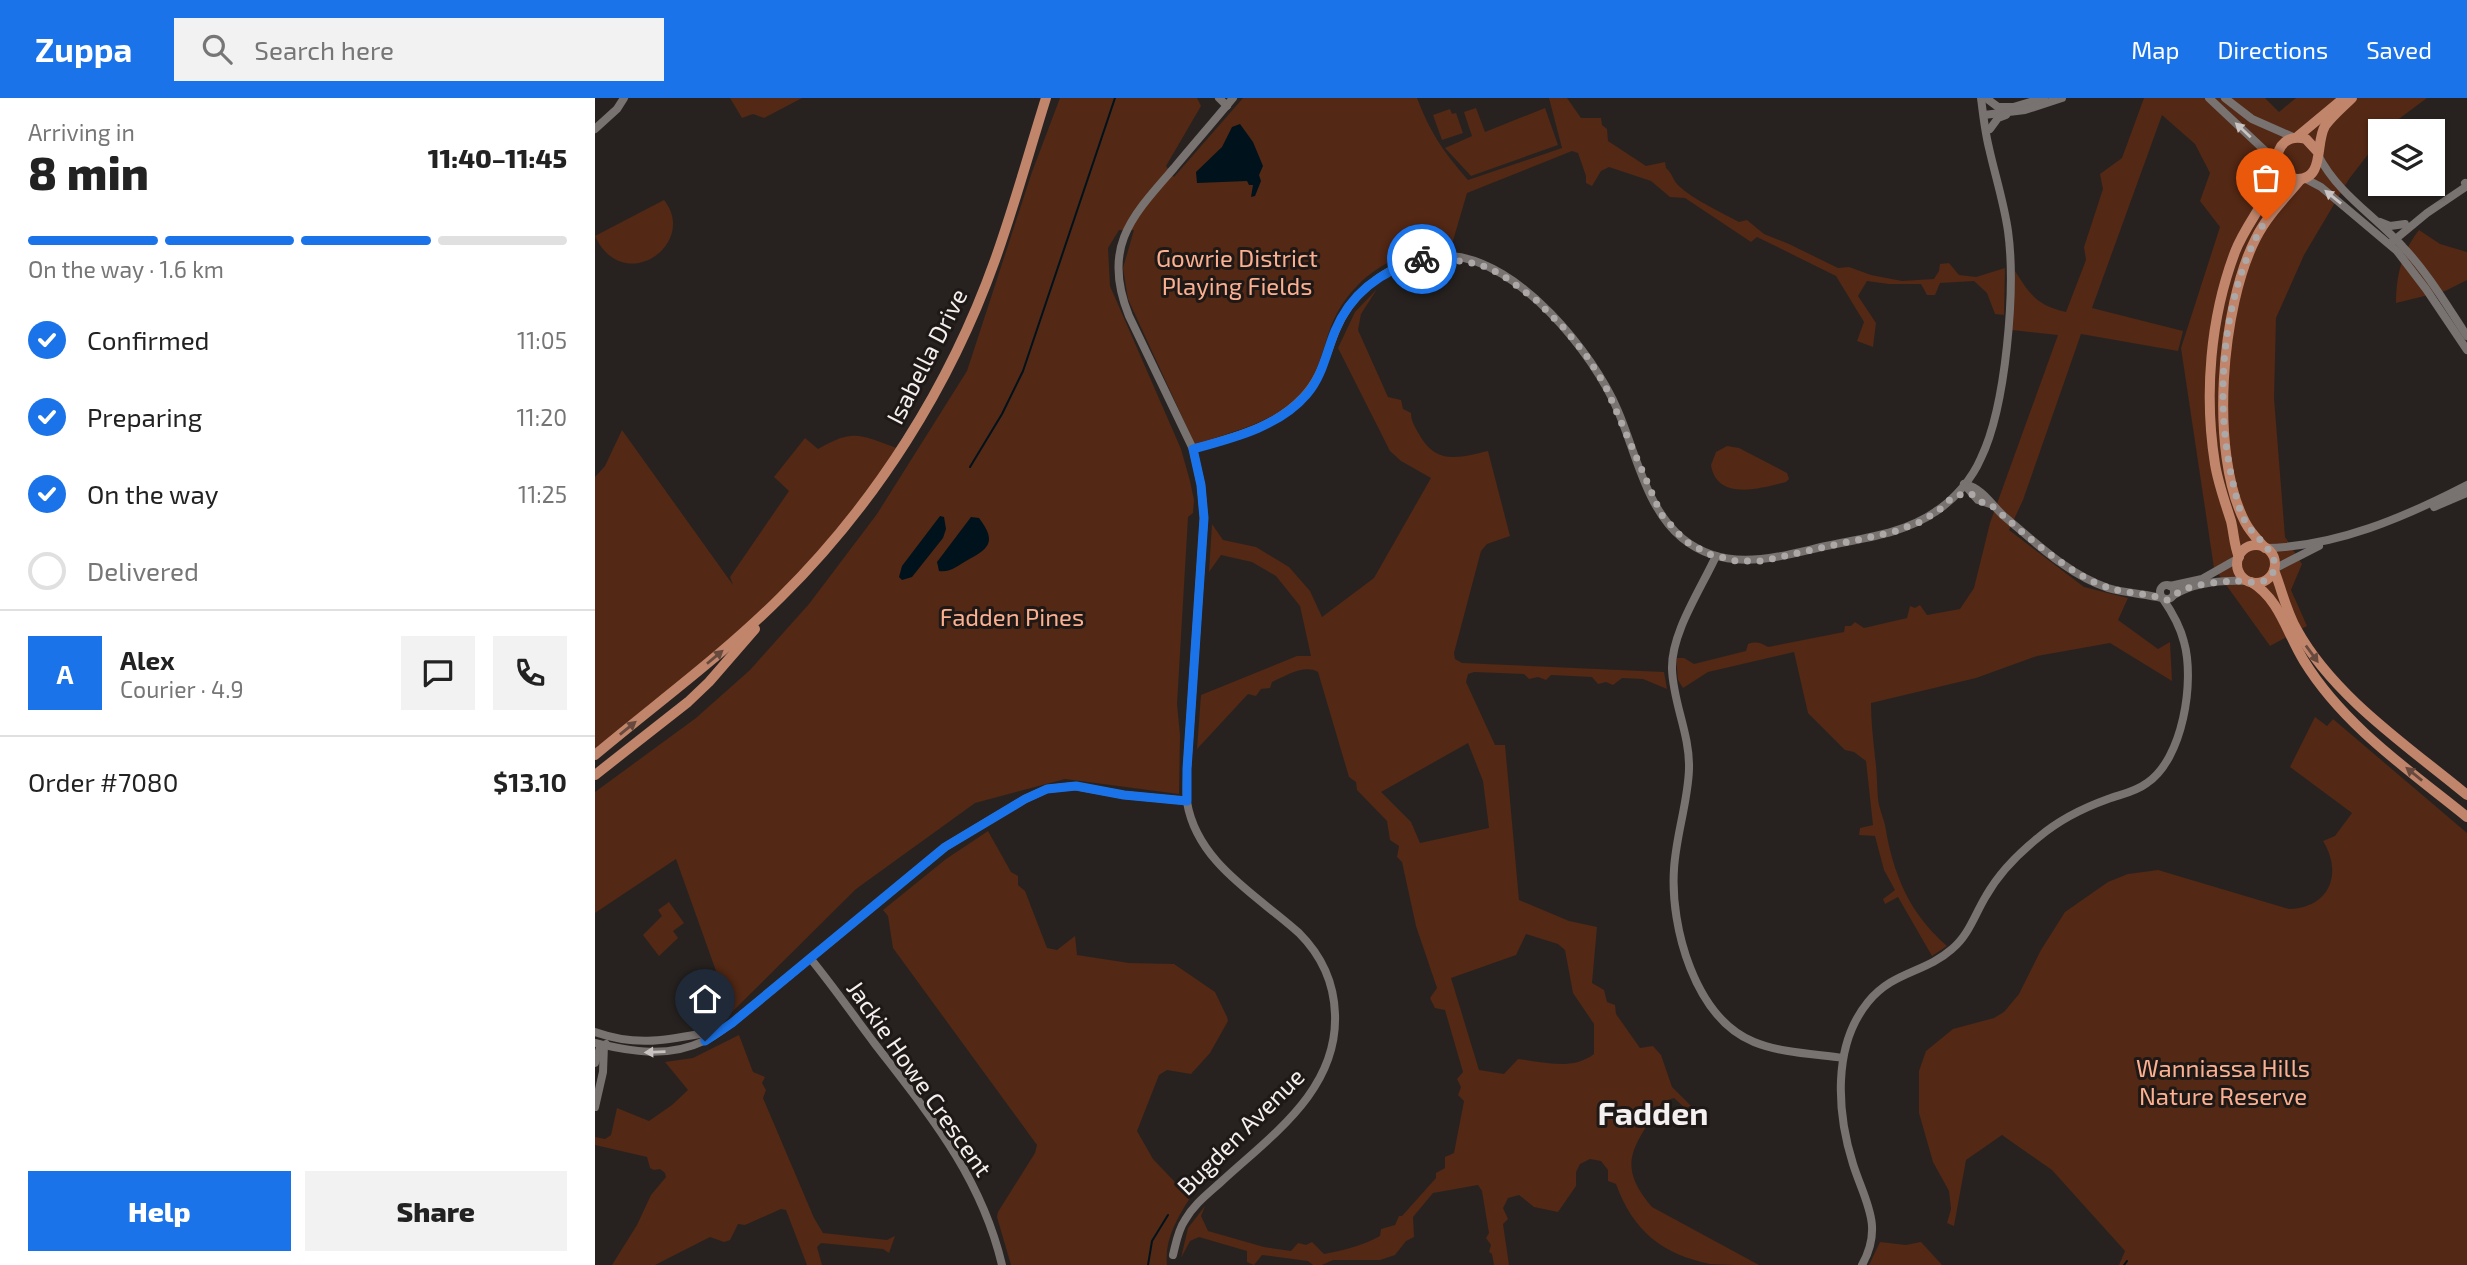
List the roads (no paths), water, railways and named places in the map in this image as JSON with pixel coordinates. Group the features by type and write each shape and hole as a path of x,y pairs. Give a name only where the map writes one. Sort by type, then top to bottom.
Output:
{"main road":[{"name":"Isabella Drive","path":"595,775 688,702 716,673 836,537 888,468 943,378 973,316 1007,225 1046,98"},
{"path":"2344,98 2295,137 2283,143 2279,149 2273,187 2253,214 2235,252 2225,284 2213,348 2210,415 2215,465 2239,558 2240,574 2271,597 2304,661 2342,712 2467,817"},
{"path":"2352,98 2325,127 2317,167 2303,178 2274,211 2255,240 2235,297 2225,355 2224,413 2227,456 2244,520 2274,559 2274,570 2285,605 2297,631 2327,673 2360,706 2467,795"},
{"path":"2295,137 2311,142 2318,154"},
{"path":"2278,164 2287,176 2303,178"},
{"path":"2239,558 2251,546 2265,548"},
{"path":"2250,582 2265,581 2274,570"},
{"name":"Isabella Drive","path":"595,755 780,599"}],"street":[{"path":"1219,98 1227,106"},
{"name":"Bugden Avenue","path":"1173,1265 1181,1227 1193,1206 1305,1100 1323,1074 1333,1044 1335,1019 1333,993 1324,968 1310,945 1212,857 1196,830 1187,801 1190,721 1203,551 1202,500 1193,449 1123,300 1119,277 1120,253 1125,232 1135,213 1233,98"},
{"path":"1984,98 1998,107 2014,109"},
{"path":"1984,98 1989,151 1993,157"},
{"path":"1990,129 1998,117 2044,98"},
{"path":"1986,113 2062,98"},
{"path":"2209,98 2278,164"},
{"path":"2225,98 2252,119 2295,137"},
{"path":"595,123 623,99"},
{"path":"595,129 613,114 623,99"},
{"path":"1193,449 1261,427 1290,410 1307,394 1317,379 1341,319 1357,296 1375,280 1396,268 1431,257 1463,257 1501,274 1522,289 1575,341 1599,374 1616,405 1661,514 1685,541 1716,556 1736,561 1762,561 1893,532 1929,516 1954,496 1973,473 1985,448 1995,411 2005,352 2011,266 2008,232 1986,113"},
{"path":"2318,154 2335,182 2374,219 2414,265 2467,336"},
{"path":"2303,178 2321,187 2391,240"},
{"path":"2391,240 2466,183"},
{"path":"2352,212 2355,202"},
{"path":"2374,219 2390,226 2408,225"},
{"path":"2408,225 2403,239 2414,265 2467,350"},
{"path":"1973,473 1973,490"},
{"path":"1964,484 1987,497 1990,504 2067,566 2110,588 2162,595 2169,599 2198,586 2232,581 2250,582"},
{"path":"2265,548 2317,543 2412,514 2467,485"},
{"path":"1954,496 1973,490"},
{"path":"2274,570 2317,547 2467,493"},
{"path":"1716,556 1677,639 1673,673 1686,731 1689,771 1674,866 1674,907 1682,946 1691,968 1717,1013 1745,1038 1768,1046 1843,1058"},
{"path":"1862,1265 1870,1245 1872,1221 1846,1136 1843,1058 1851,1032 1869,1001 1891,981 1934,962 1953,948 1966,934 1992,887 2030,844 2078,812 2140,788 2156,777 2167,763 2178,740 2188,678 2185,643 2162,595 2164,585 2202,579 2239,558"},
{"path":"2170,586 2173,589 2173,614"},
{"path":"600,1044 622,1050 656,1052 679,1050 705,1041 945,847 992,817 1040,792 1056,787 1082,786 1124,795 1187,801"},
{"name":"Jackie Howe Crescent","path":"810,958 901,1077 964,1167 990,1223 1002,1265"},
{"path":"595,1034 623,1040 669,1041 722,1029"},
{"path":"595,1034 600,1044 603,1072"},
{"path":"600,1044 623,1040"},
{"path":"595,1063 600,1044"},
{"path":"595,1107 608,1058 614,1052 622,1050"}],"water":[{"path":"1240,124 1253,142 1263,166 1259,175 1261,181 1255,196 1251,197 1253,185 1249,185 1247,181 1197,183 1196,172 1222,147 1232,127"},
{"path":"940,516 944,517 946,529 943,538 912,577 902,580 899,577 902,566"},
{"path":"971,517 979,518 985,527 988,544 980,553 953,569 939,571 937,562"}],"waterway":[{"path":"970,467 1002,414 1023,371 1115,98"},
{"path":"1148,1265 1152,1241 1168,1215"},
{"path":"2124,1265 2127,1261"}],"district":[{"name":"Fadden","path":"1653,1112"}],"park label":[{"name":"Gowrie District Playing Fields","path":"1237,271"},
{"name":"Fadden Pines","path":"1012,616"},
{"name":"Wanniassa Hills Nature Reserve","path":"2223,1081"}]}
